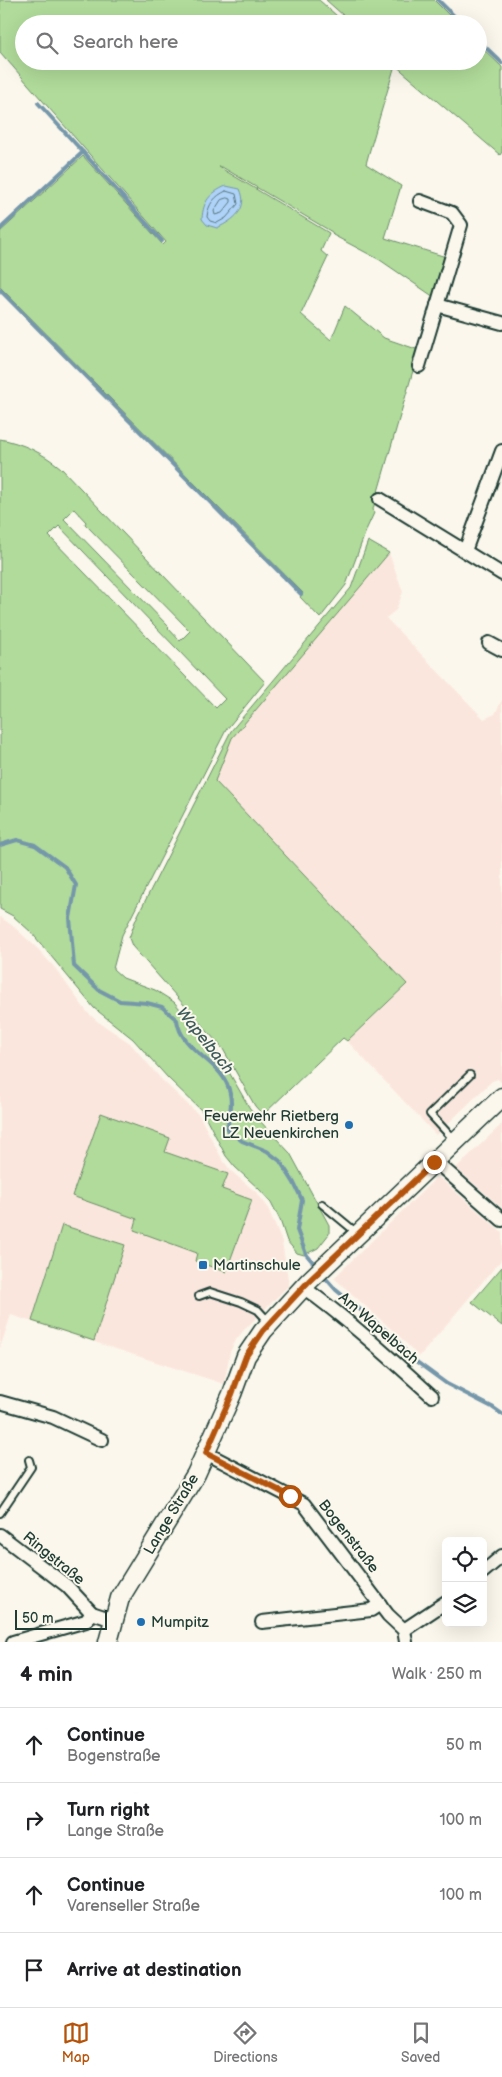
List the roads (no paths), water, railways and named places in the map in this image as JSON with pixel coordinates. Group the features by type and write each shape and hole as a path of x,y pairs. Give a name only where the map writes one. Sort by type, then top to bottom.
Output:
{"main road":[{"name":"Lange Straße","path":"108,1642 120,1598 184,1495 206,1453 232,1394 246,1356 270,1323 306,1284 502,1098"}],"street":[{"path":"419,366 460,225 452,213 420,201"},
{"path":"437,305 502,323"},
{"path":"465,551 502,451"},
{"path":"380,499 502,574"},
{"path":"489,643 502,650"},
{"path":"434,1162 502,1220"},
{"name":"Am Wapelbach","path":"306,1284 432,1396"},
{"path":"0,1402 53,1417 102,1440"},
{"name":"Bogenstraße","path":"206,1453 304,1504 405,1636 442,1605"},
{"name":"Ringstraße","path":"0,1535 67,1586 92,1613 113,1620"},
{"path":"487,1569 502,1556"},
{"path":"262,1622 371,1610 380,1604"},
{"path":"13,1642 86,1621 92,1613"}],"lane":[{"path":"456,1142 430,1114 470,1075"},
{"path":"322,1204 358,1234"},
{"path":"199,1296 210,1292 241,1302 258,1310 270,1323"},
{"path":"0,1514 31,1467 29,1460"}],"water":[{"path":"226,186 240,189 243,202 241,208 234,217 217,228 207,225 202,219 206,202 208,198"}],"waterway":[{"path":"438,0 453,15"},
{"path":"487,49 502,63"},
{"path":"0,229 83,152 38,103"},
{"path":"83,152 162,241"},
{"path":"0,290 301,594"},
{"name":"Wapelbach","path":"0,845 17,840 35,845 65,867 76,885 70,918 74,966 99,990 120,1001 147,1003 162,1007 177,1020 180,1031 186,1041 220,1073 231,1098 227,1129 242,1141 267,1151 280,1161 302,1200 297,1230 306,1254 316,1266"},
{"name":"Wapelbach","path":"322,1274 336,1290 395,1338 410,1357 447,1384 502,1414"}],"place":[{"name":"Feuerwehr Rietberg LZ Neuenkirchen","path":"349,1125"},
{"name":"Martinschule","path":"203,1265"},
{"name":"Mumpitz","path":"141,1622"}]}
